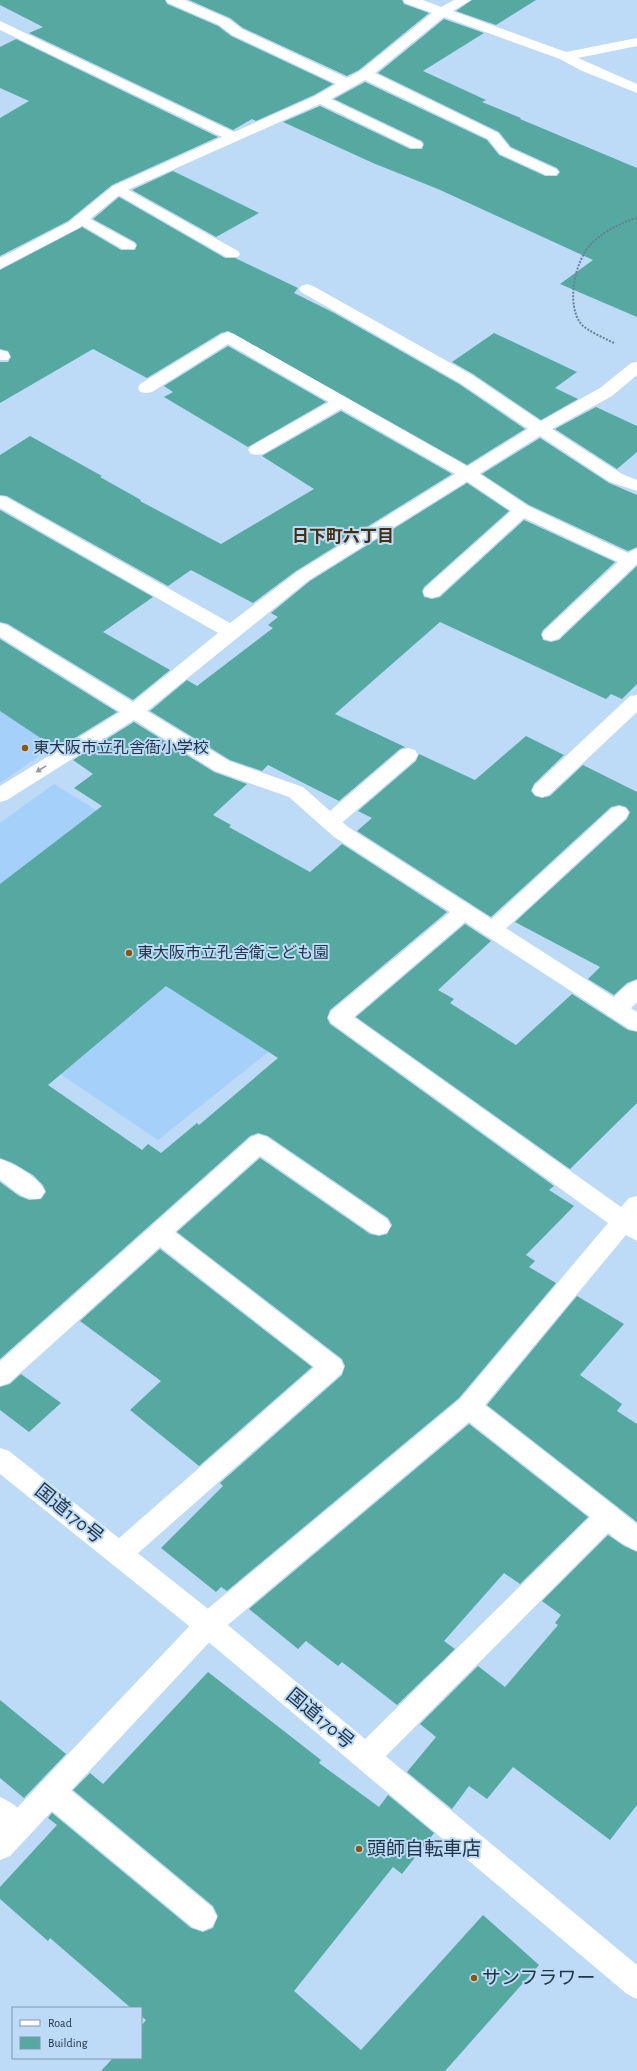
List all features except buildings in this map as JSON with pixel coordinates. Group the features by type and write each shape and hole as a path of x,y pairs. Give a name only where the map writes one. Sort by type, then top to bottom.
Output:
{"main road":[{"path":"173,0 224,22 237,32 347,84"},
{"path":"410,0 565,56 637,89"},
{"path":"0,264 74,225 118,189 320,99 365,74 441,12 464,0"},
{"path":"0,25 235,138"},
{"path":"565,56 637,42"},
{"path":"365,74 493,136 505,151 551,172"},
{"path":"320,99 416,145"},
{"path":"118,189 232,254"},
{"path":"81,219 128,246"},
{"path":"308,290 466,379 616,478 637,486"},
{"path":"146,388 228,337 468,474 522,510 633,558 551,635"},
{"path":"0,795 133,712 231,632 303,576 540,429 606,392 637,367"},
{"path":"257,450 341,402"},
{"path":"0,500 231,632"},
{"path":"432,592 522,510"},
{"path":"0,629 222,766 296,792 341,832 637,1023"},
{"path":"542,790 637,701"},
{"path":"330,822 408,755"},
{"path":"492,930 619,813"},
{"path":"6,1828 51,1792 208,1625 469,1407 632,1219 339,1017 464,912"},
{"path":"616,1010 637,988"},
{"path":"0,1376 259,1143 379,1226"},
{"path":"0,1168 33,1191"},
{"path":"119,1554 332,1367 159,1233"},
{"path":"469,1407 637,1539"},
{"name":"国道170号","path":"0,1459 208,1625 637,1984"},
{"path":"366,1757 608,1516"},
{"path":"51,1792 202,1917"}],"path":[{"path":"616,345 582,326 572,303 576,271 591,244 620,222 637,218"}],"shaded area":[{"name":"東大阪市立孔舎衙小学校","path":"0,645 101,714 0,783"},
{"name":"東大阪市立孔舎衛こども園","path":"54,784 280,925 301,1026 158,1140 0,1033 0,823"}],"place":[{"name":"東大阪市立孔舎衙小学校","path":"25,748"},
{"name":"東大阪市立孔舎衛こども園","path":"129,953"},
{"name":"頭師自転車店","path":"359,1849"},
{"name":"サンフラワー","path":"474,1978"}],"district":[{"name":"日下町六丁目","path":"343,536"}]}
